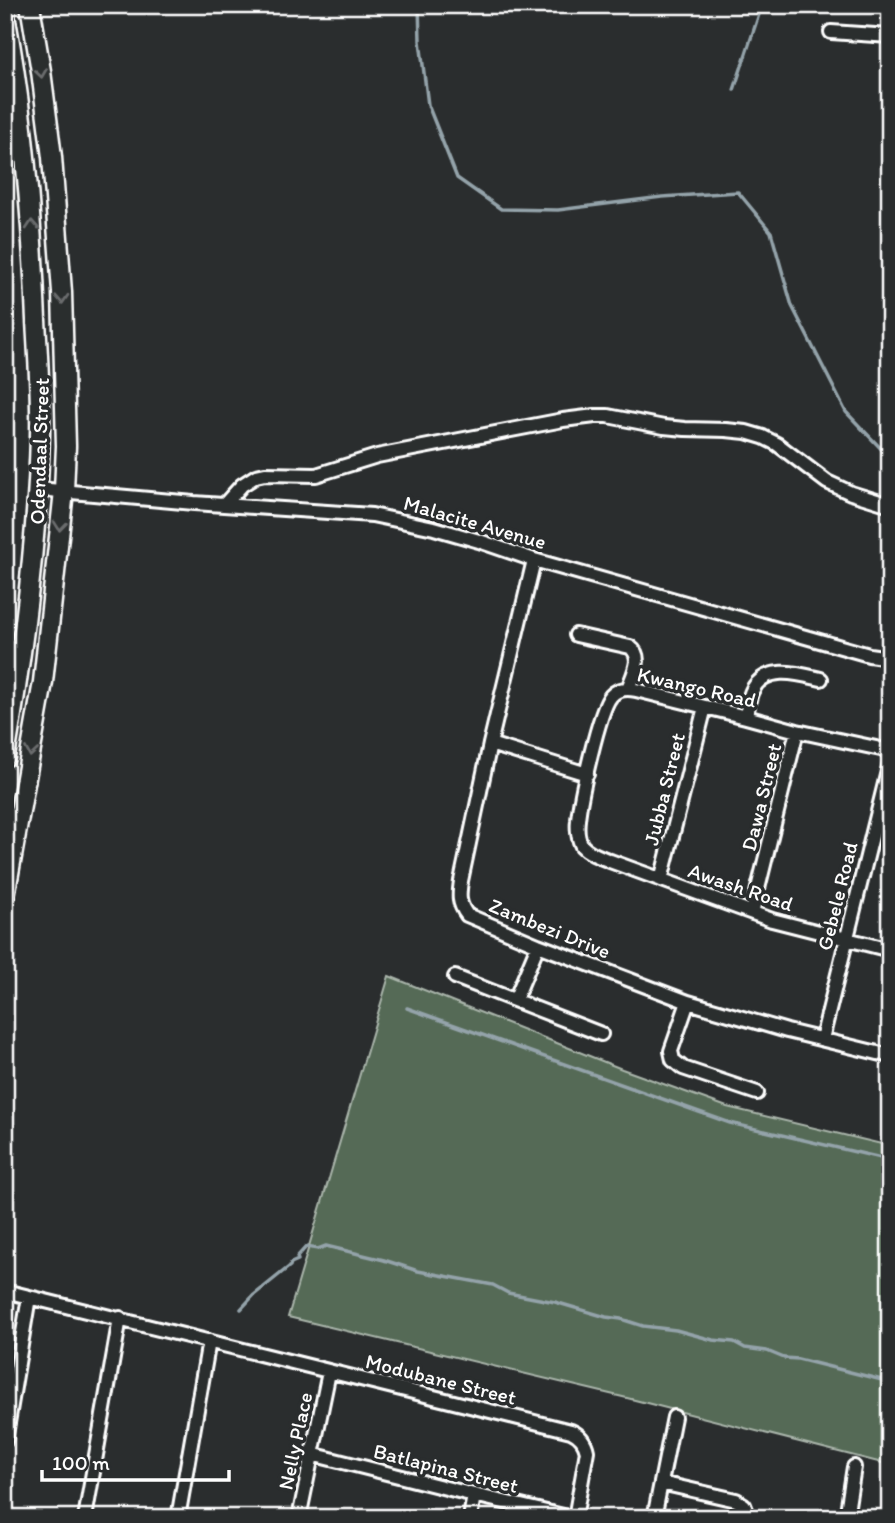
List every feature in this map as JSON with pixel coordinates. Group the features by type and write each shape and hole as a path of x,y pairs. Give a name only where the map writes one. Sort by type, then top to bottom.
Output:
{"street":[{"name":"Odendaal Street","path":"5,896 43,682 64,491 66,446 62,292 52,157 30,5"},
{"name":"Odendaal Street","path":"5,15 16,74 32,223 40,433 38,489 19,673 5,757"},
{"path":"831,32 890,36"},
{"path":"224,505 242,485 256,476 316,475 370,457 563,420 608,416 664,428 726,430 763,437 777,443 827,482 890,505"},
{"name":"Malacite Avenue","path":"38,489 372,515 444,531 869,655 890,658"},
{"name":"Zambezi Drive","path":"534,559 490,744 461,881 460,906 467,915 538,945 688,1002 787,1031 890,1056"},
{"path":"576,635 630,647 636,652 638,658 628,688"},
{"path":"746,717 751,692 756,684 764,679 784,671 821,679"},
{"name":"Kwango Road","path":"584,848 579,838 577,821 587,774 604,709 612,694 619,690 628,688 797,731 890,751"},
{"name":"Jubba Street","path":"661,880 705,707"},
{"name":"Dawa Street","path":"752,913 797,731"},
{"path":"490,744 587,774"},
{"name":"Gebele Road","path":"822,1039 890,762"},
{"name":"Awash Road","path":"584,848 610,861 752,913 890,950"},
{"path":"515,1000 538,945"},
{"path":"455,977 601,1034"},
{"path":"688,1002 671,1051 673,1060 683,1068 757,1093"},
{"name":"Modubane Street","path":"5,1291 575,1433 585,1443 587,1454 573,1518"},
{"path":"5,1441 29,1297"},
{"path":"85,1518 120,1318"},
{"path":"178,1518 209,1341"},
{"name":"Nelly Place","path":"299,1518 329,1372"},
{"path":"654,1518 674,1417"},
{"name":"Batlapina Street","path":"311,1454 573,1518"},
{"path":"846,1518 854,1467"},
{"path":"662,1483 736,1500 744,1506 750,1518"},
{"path":"470,1518 474,1495"}],"green space":[{"path":"389,976 622,1069 727,1107 890,1146 890,1465 627,1398 288,1317"}],"waterway":[{"path":"419,5 420,41 428,105 457,178 501,209 558,210 662,197 738,192 771,232 792,306 846,412 890,458"},
{"path":"734,90 762,5"},
{"path":"407,1008 730,1123 890,1160"},
{"path":"241,1309 291,1263 298,1260 297,1257 306,1247 318,1249 326,1246 418,1271 493,1285 508,1293 555,1302 643,1326 734,1342 745,1348 767,1351 784,1358 798,1359 890,1382"}]}
